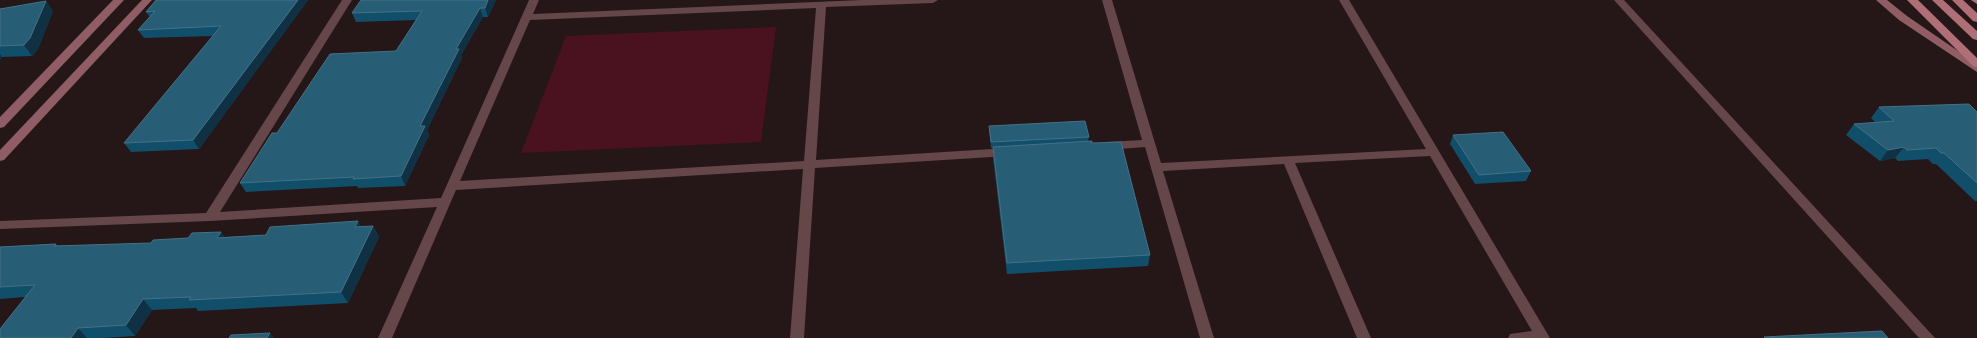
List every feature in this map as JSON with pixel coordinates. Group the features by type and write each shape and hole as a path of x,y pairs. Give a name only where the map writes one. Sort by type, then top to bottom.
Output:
{"main road":[{"path":"1912,0 1977,64"},
{"path":"1937,0 1977,37"},
{"path":"1957,0 1977,18"}],"street":[{"path":"0,124 120,0"},
{"path":"0,157 147,0"},
{"path":"210,217 347,0"},
{"path":"385,338 534,0"},
{"path":"527,17 933,0"},
{"path":"1107,0 1207,338"},
{"path":"1344,0 1543,337 1514,338"},
{"path":"1619,0 1928,338"},
{"path":"1881,0 1903,18 1977,69"},
{"path":"797,338 821,5"},
{"path":"1094,147 1149,143"},
{"path":"452,186 1023,151"},
{"path":"1156,167 1434,152"},
{"path":"1288,160 1364,338"},
{"path":"0,225 210,217 445,202"}],"shaded area":[{"path":"776,27 761,142 521,153 566,36"}],"building":[{"path":"156,0 298,0 193,140 124,143 221,26 138,30 155,11 146,12"},
{"path":"361,0 488,0 485,8 480,8 456,49 459,49 420,126 425,126 401,176 240,183 272,133 277,133 330,54 396,51 422,11 352,13"},
{"path":"46,1 30,38 24,45 0,46 0,9"},
{"path":"1969,104 1977,112 1977,183 1944,153 1941,153 1936,148 1907,150 1904,147 1888,150 1854,124 1894,121 1879,107"},
{"path":"1085,121 1089,137 991,142 989,126"},
{"path":"1503,132 1531,171 1479,175 1453,135"},
{"path":"1092,141 1092,143 1121,142 1150,255 1007,263 993,147"},
{"path":"358,221 355,227 373,226 341,292 189,300 191,297 143,299 126,325 78,328 71,338 0,338 0,329 35,285 0,287 0,247 56,244 54,246 151,243 153,240 188,238 192,233 221,232 217,238 266,235 270,227"},
{"path":"1882,331 1888,338 1764,337"},
{"path":"270,333 267,338 229,338 231,335"}]}
